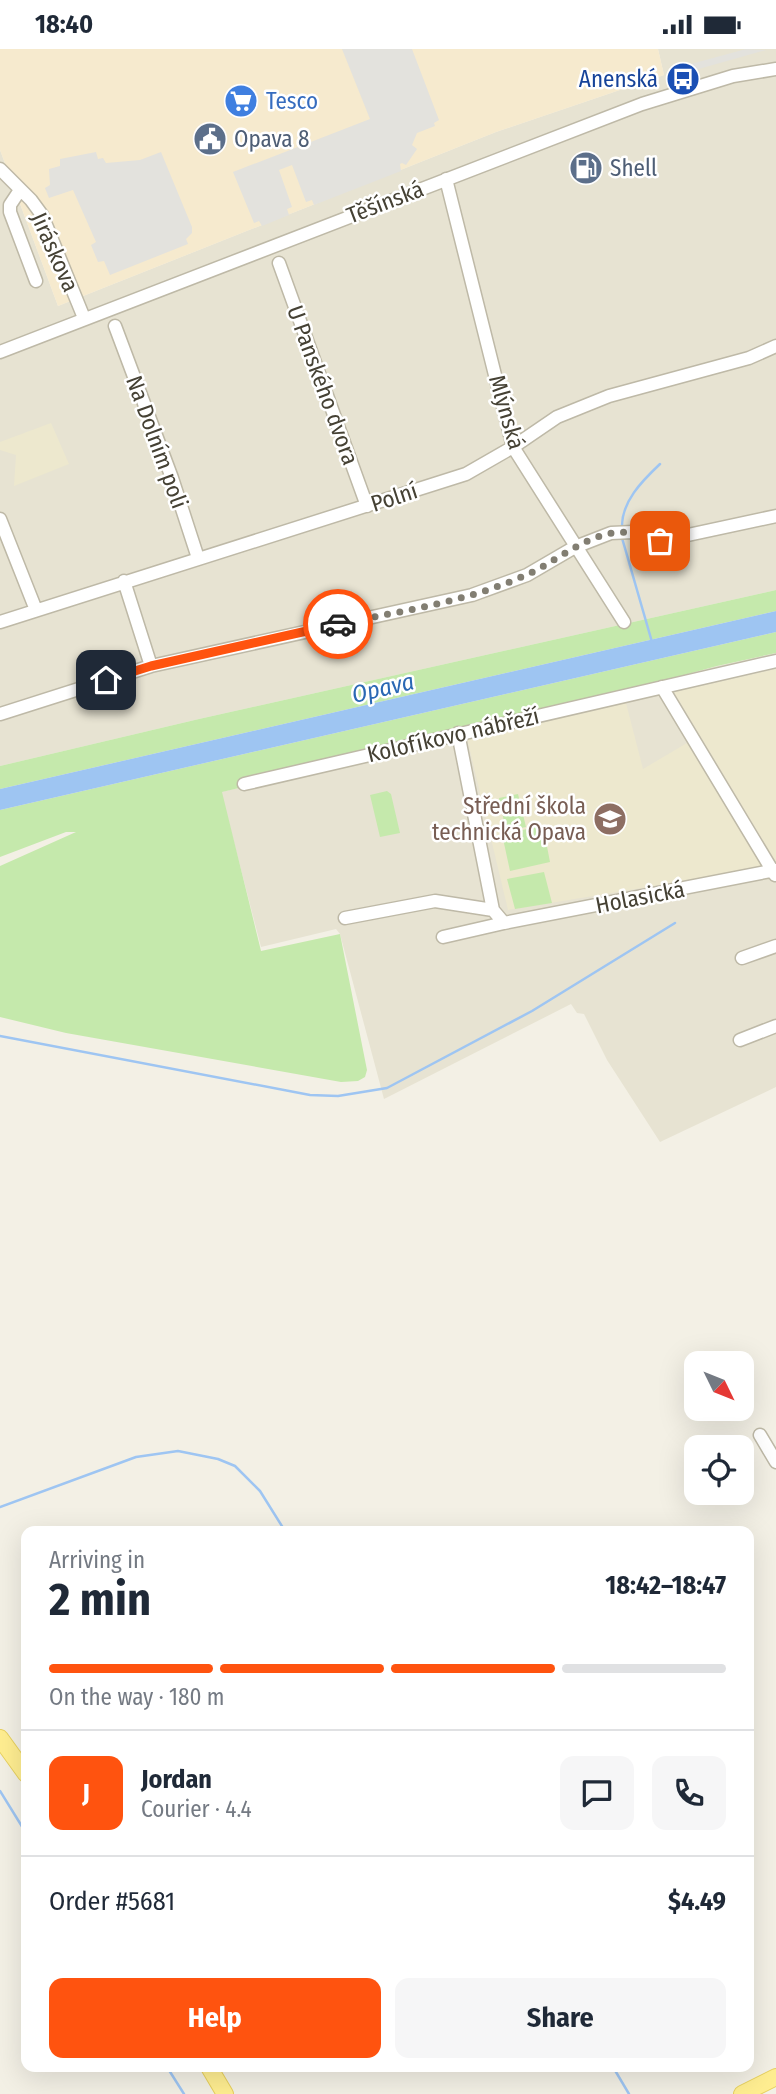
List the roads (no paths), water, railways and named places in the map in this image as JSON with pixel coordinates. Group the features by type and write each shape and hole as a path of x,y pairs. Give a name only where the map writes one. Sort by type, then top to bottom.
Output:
{"main road":[{"path":"0,1738 21,1766"},
{"path":"212,2072 225,2094"},
{"path":"742,2094 776,2077"}],"street":[{"name":"Těšínská","path":"0,352 652,100 733,76 776,69"},
{"name":"Jiráskova","path":"0,169 31,200 46,222 84,318"},
{"name":"Mlýnská","path":"446,179 513,447 624,622"},
{"name":"Jiráskova","path":"20,190 10,205 10,212 36,281"},
{"name":"U Panského dvora","path":"279,263 367,506"},
{"name":"Na Dolním poli","path":"115,326 172,478 198,558"},
{"name":"Polní","path":"0,622 466,474 557,417 609,396 750,358 776,346"},
{"path":"0,714 151,666 472,595 527,575 575,547 611,533 633,532 660,541 776,516"},
{"path":"0,519 36,610"},
{"path":"124,581 151,666"},
{"name":"Kolofíkovo nábřeží","path":"244,783 776,661"},
{"path":"662,687 775,873"},
{"path":"458,733 493,910 504,923"},
{"name":"Holasická","path":"443,937 504,923 775,873"},
{"path":"345,918 435,901 493,910"},
{"path":"742,958 776,946"},
{"path":"740,1040 776,1026"},
{"path":"760,1434 776,1462"}],"water":[{"path":"776,611 776,632 0,810 0,789"}],"waterway":[{"path":"622,528 629,501 660,464"},
{"path":"622,538 652,642"},
{"path":"0,1036 310,1095 338,1096 387,1088 532,1011 675,923"},
{"path":"0,1507 136,1457 178,1451 218,1459 235,1466 260,1491 282,1526"},
{"path":"0,1791 21,1825"},
{"path":"170,2072 184,2094"},
{"path":"616,2072 629,2094"}],"place":[{"name":"Anenská","path":"683,79"},
{"name":"Tesco","path":"241,101"},
{"name":"Opava 8","path":"210,139"},
{"name":"Shell","path":"586,168"},
{"name":"Střední škola technická Opava","path":"610,819"}],"water label":[{"name":"Opava","path":"383,688"}]}
